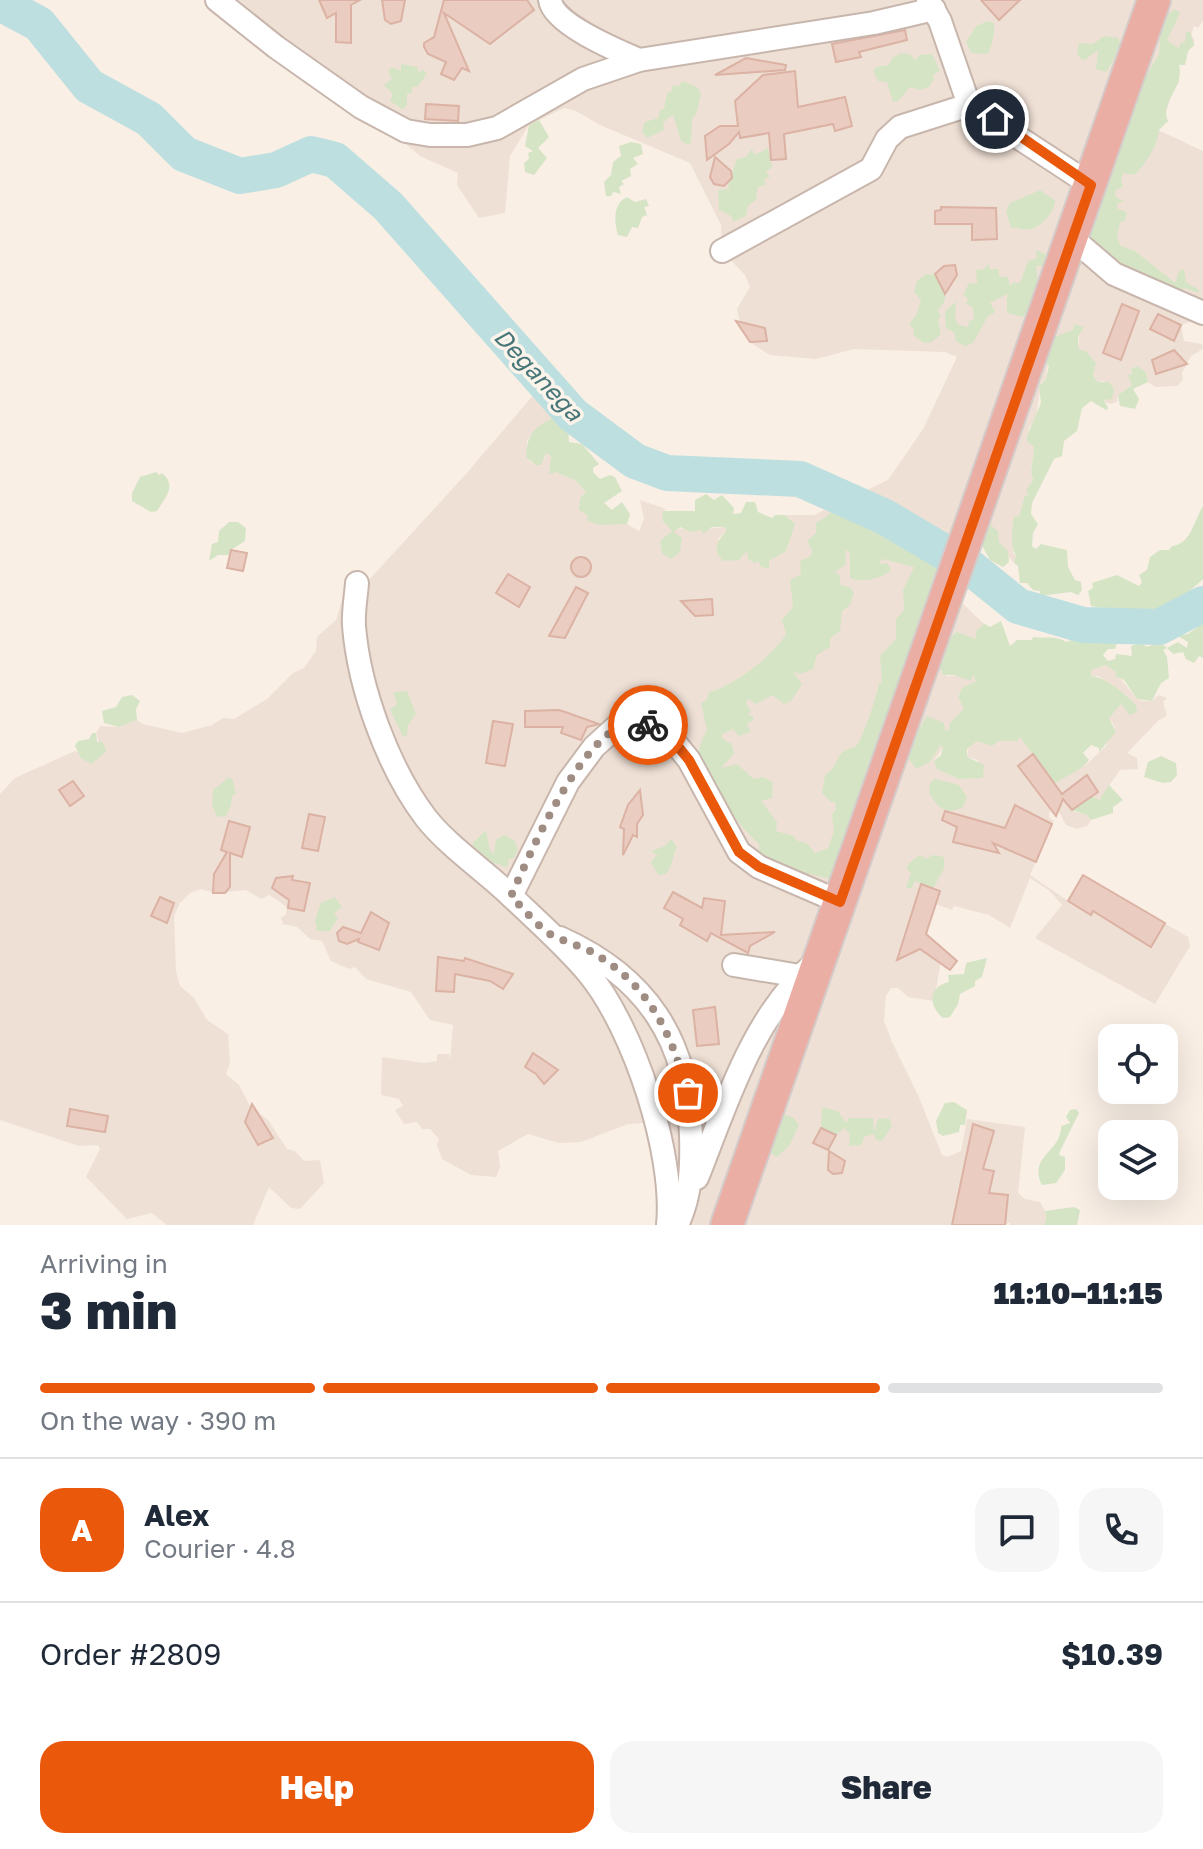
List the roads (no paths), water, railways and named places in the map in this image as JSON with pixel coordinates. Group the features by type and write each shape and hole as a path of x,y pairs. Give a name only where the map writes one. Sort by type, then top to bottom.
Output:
{"highway":[{"path":"727,1225 810,968 840,902 1154,0"}],"street":[{"path":"217,0 276,47 361,107 406,131 430,135 467,135 497,128 583,79 639,60 874,23 931,4 969,105 1091,185"},
{"path":"549,2 597,41 639,60"},
{"path":"722,251 871,169 887,139 900,127 969,105"},
{"path":"1071,237 1114,274 1203,313"},
{"path":"357,583 354,625 368,696 400,778 428,820 511,896 590,975 631,1045 654,1110 666,1164 668,1225"},
{"path":"511,896 543,827 577,770 594,747 616,727 638,721 667,733 689,760 739,852 759,867 840,902"},
{"path":"548,933 591,952 633,984 659,1016 673,1042 688,1093 691,1121 692,1166 681,1217"},
{"path":"734,965 810,968"},
{"path":"681,1217 743,1062 790,985 810,968"}],"waterway":[{"name":"Deganega","path":"0,3 39,24 89,86 149,119 184,154 240,176 276,170 311,154 335,160 388,206 573,415 635,461 667,473 800,479 885,517 971,568 1018,606 1083,625 1159,627 1203,604"}]}
